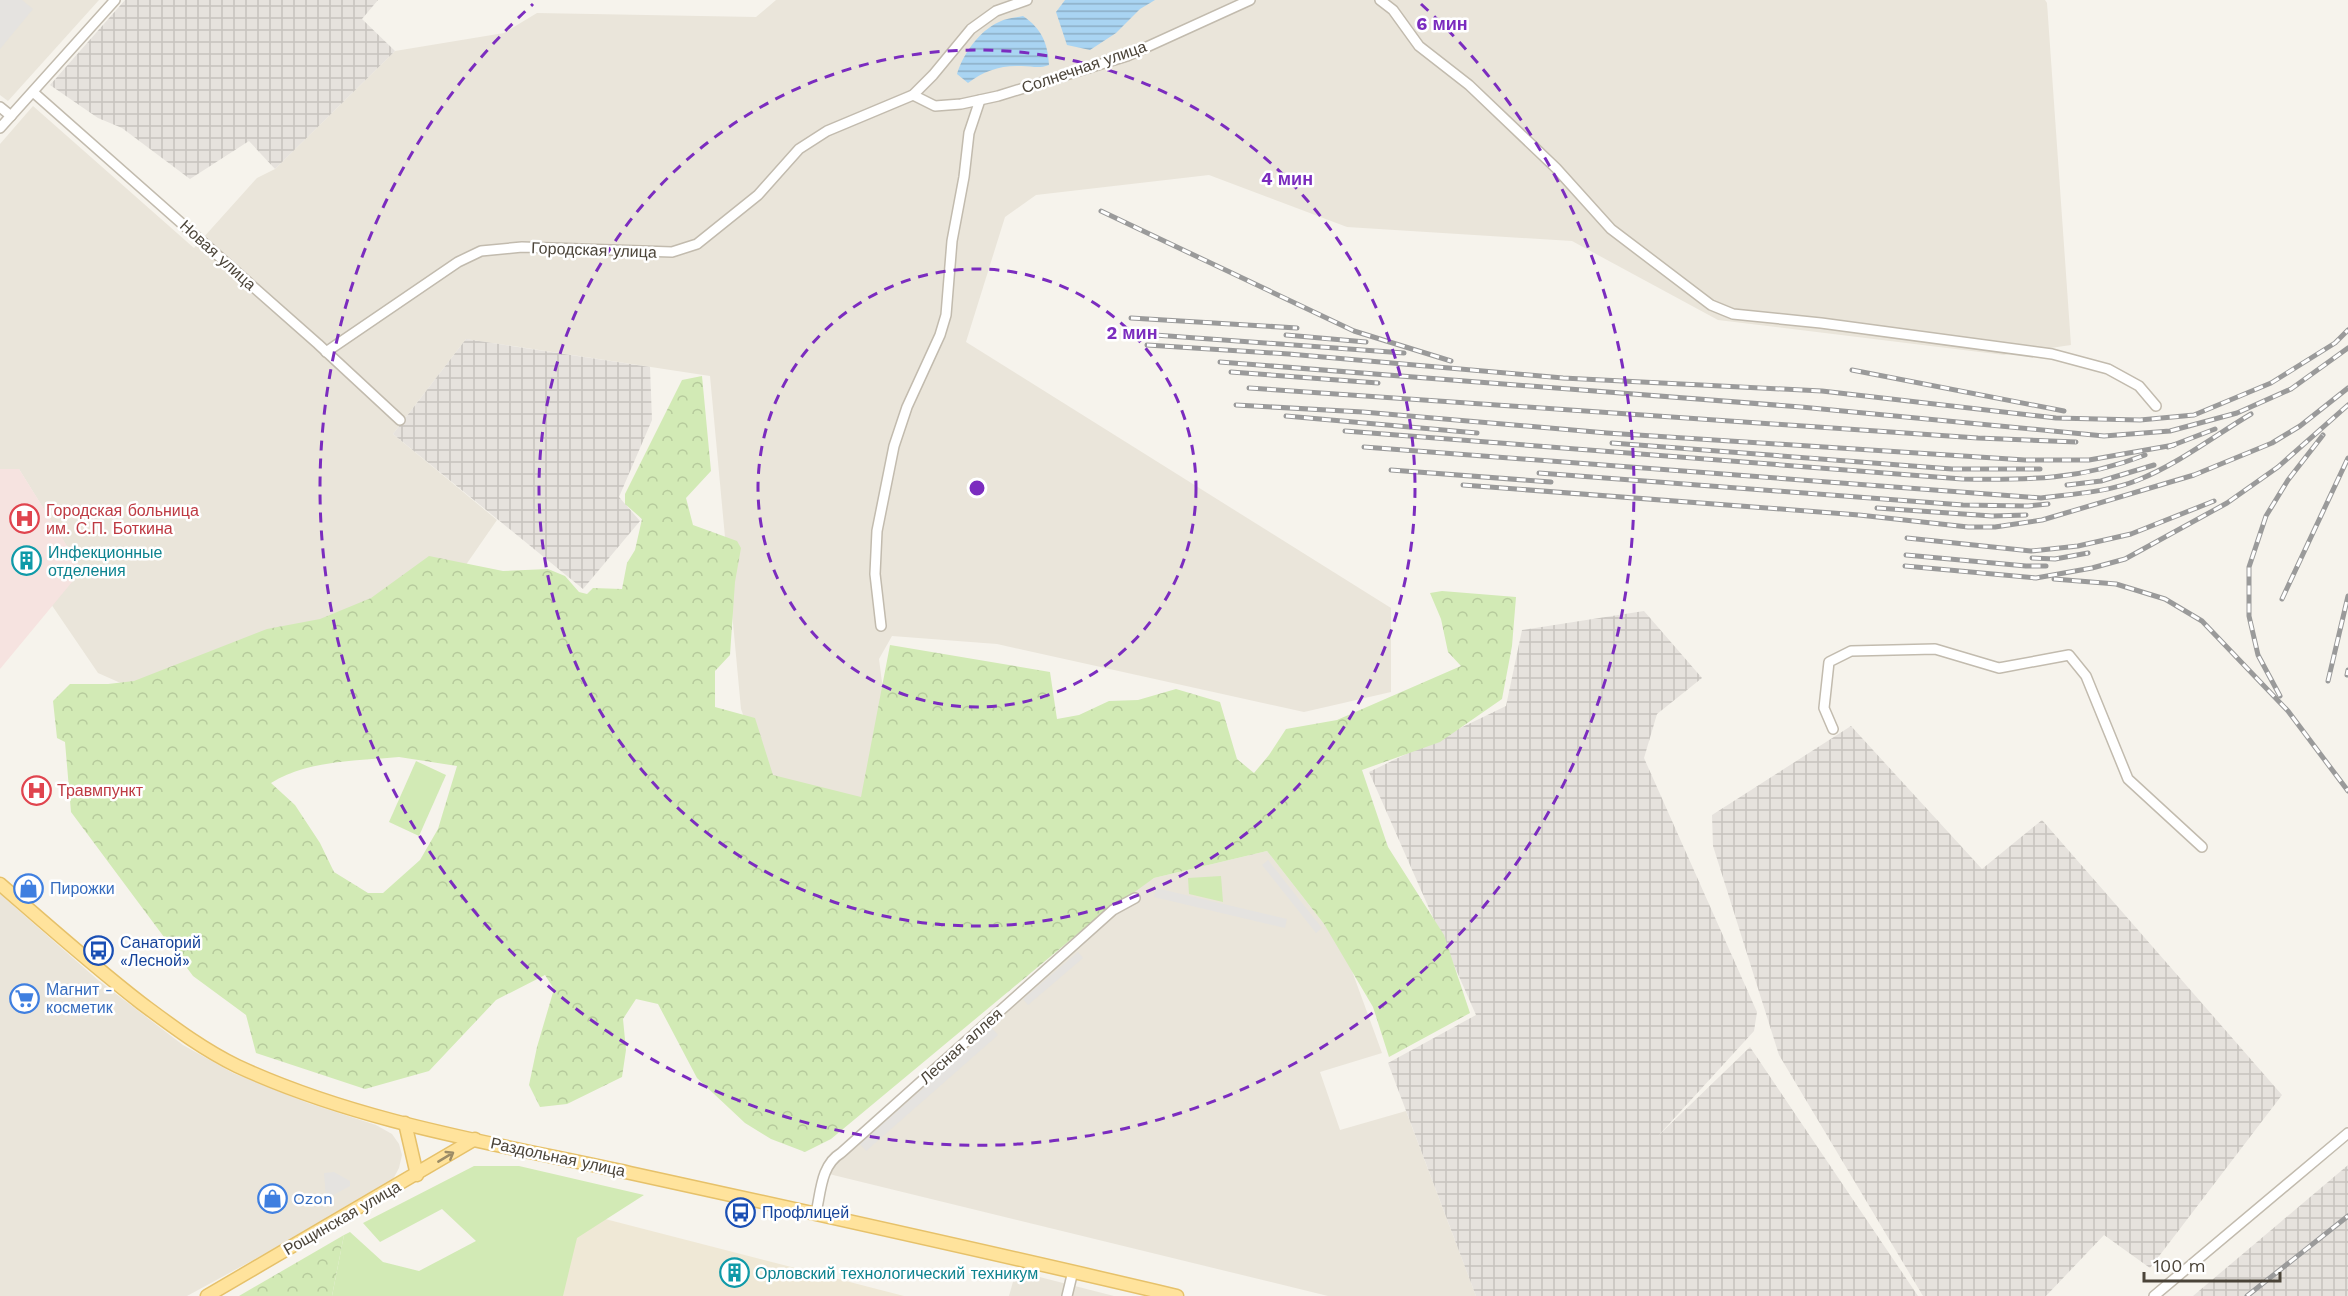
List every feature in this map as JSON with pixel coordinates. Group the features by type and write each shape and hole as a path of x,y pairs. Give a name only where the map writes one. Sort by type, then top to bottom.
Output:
{"main road":[{"name":"Раздольная улица","path":"0,884 113,982 189,1039 237,1065 328,1102 475,1139 816,1213 1177,1296"},
{"path":"405,1123 417,1175"},
{"name":"Рощинская улица","path":"207,1296 475,1139"}],"street":[{"path":"0,128 115,0"},
{"path":"913,95 933,75 971,29 996,11 1027,0"},
{"name":"Солнечная улица","path":"913,95 936,106 998,96 1127,56 1250,0"},
{"path":"1380,0 1393,10 1419,46 1469,85 1556,168 1611,229 1711,305 1733,314 1821,323 2052,354 2108,369 2139,386 2156,406"},
{"name":"Новая улица","path":"33,92 400,420"},
{"name":"Городская улица","path":"326,352 458,262 481,251 522,247 562,247 621,252 672,252 697,244 758,195 799,149 827,131 913,95"},
{"path":"882,626 876,563 877,531 894,446 907,407 940,335 949,294 952,241 964,177 969,133 980,100"},
{"path":"0,107 11,116"},
{"path":"1833,729 1824,708 1830,662 1851,651 1935,649 1999,668 2069,655 2086,676 2128,779 2202,847"},
{"name":"Лесная аллея","path":"816,1213 826,1167 831,1159 841,1153 1113,910 1135,898"},
{"path":"2154,1296 2348,1133"},
{"path":"1067,1296 1073,1271"}],"shaded area":[{"path":"0,0 99,0 8,101 0,95"},
{"path":"0,0 22,0 33,9 0,49"},
{"path":"125,0 378,0 362,19 395,51 275,169 249,141 190,179 122,128 98,118 50,85"},
{"path":"776,0 2045,0 2071,345 2004,355 1718,320 1572,241 1347,227 1209,175 1036,195 1005,217 966,342 1391,608 1391,692 1304,712 997,644 892,636 879,659 892,760 861,813 775,803 741,709 710,376 466,339 393,434 497,520 409,647 168,704 98,673 51,604 81,569 19,469 0,469 0,144 33,106 194,248 257,178 275,169 395,51 504,33 537,13 756,17"},
{"path":"466,339 650,367 652,420 619,497 640,521 583,589 393,434"},
{"name":"Городская больница им. С.П. Боткина","path":"0,469 19,469 82,570 0,669"},
{"path":"1644,611 1702,678 1657,714 1644,758 1757,1012 1754,1031 1658,1136 1750,1047 1918,1296 1476,1296 1388,1063 1476,1015 1369,772 1506,706 1522,630"},
{"path":"1851,726 1982,869 2042,820 2282,1095 2150,1268 2104,1235 2046,1296 1923,1296 1779,1055 1713,846 1712,815"},
{"path":"1267,851 1324,924 1348,960 1382,1053 1320,1072 1340,1130 1406,1111 1476,1296 1328,1296 829,1174 838,1150 1111,905 1154,878"},
{"path":"1268,860 1322,928 1316,933 1262,865"},
{"path":"1156,888 1287,919 1285,928 1154,897"},
{"path":"0,894 98,980 183,1045 233,1073 308,1103 376,1125 392,1134 399,1144 402,1155 399,1168 391,1183 187,1296 0,1296"},
{"path":"1078,952 1083,958 1028,1005 1023,999"},
{"path":"992,1028 998,1035 866,1151 860,1144"},
{"path":"2348,1165 2348,1296 2193,1296"},
{"path":"334,1172 350,1181 350,1186 326,1199 324,1173"},
{"path":"578,1212 904,1296 556,1296"},
{"path":"1016,1271 1114,1296 1009,1296"}],"green space":[{"path":"702,376 711,471 686,498 693,525 737,541 741,548 735,582 730,655 715,671 715,707 755,718 773,775 861,797 890,645 1050,672 1057,719 1079,715 1109,701 1138,700 1176,689 1220,702 1237,759 1254,773 1286,729 1337,720 1461,666 1448,652 1441,619 1430,593 1442,591 1516,597 1512,646 1502,699 1440,742 1362,770 1388,847 1444,935 1470,1013 1389,1057 1373,1007 1324,924 1267,851 1154,878 1086,927 831,1139 805,1152 771,1139 745,1123 697,1078 658,1004 636,999 623,1019 626,1050 622,1077 567,1104 540,1107 529,1085 537,1047 554,989 545,975 496,1000 429,1071 365,1089 256,1053 246,1015 193,976 71,812 65,742 57,738 53,701 70,684 134,681 267,629 320,619 371,598 429,556 503,571 548,569 565,576 579,592 587,594 593,588 622,589 627,563 635,550 642,519 625,504 625,494 682,380","holes":["399,757 457,766 438,829 420,860 383,893 368,893 334,872 320,843 295,805 271,783 301,770 350,761"]},
{"path":"416,761 446,775 419,836 389,822"},
{"path":"1221,876 1223,902 1189,894 1188,878"},
{"path":"474,1166 519,1166 644,1195 577,1238 563,1296 332,1296 344,1235 350,1232 383,1262 419,1271 476,1241 442,1209 380,1242 363,1223"},
{"path":"344,1235 332,1296 239,1296"}],"water":[{"path":"1065,0 1155,0 1140,9 1116,33 1090,50 1067,45 1056,12"},
{"path":"1023,16 1039,31 1047,50 1049,65 999,68 986,72 968,83 957,74 968,51 985,31 1002,21"}],"railway":[{"path":"1101,211 1354,331 1451,361"},
{"path":"1131,318 1297,328"},
{"path":"1147,345 1289,354 1563,378 1822,391 2056,418 2140,420 2194,415 2271,383 2335,343 2348,330"},
{"path":"1141,334 1404,353"},
{"path":"1286,335 1366,342"},
{"path":"1220,362 1801,407 2104,436 2170,431 2237,413 2291,389 2348,348"},
{"path":"1852,370 2064,411"},
{"path":"1231,372 1378,383"},
{"path":"1249,388 1978,438 2076,442"},
{"path":"1463,485 1859,515 1968,527 1995,527 2042,520 2194,475 2272,443 2300,426 2348,388"},
{"path":"1236,405 1363,412 1607,433 2025,460 2089,460 2174,445"},
{"path":"1905,566 2036,578 2092,568 2125,559 2227,503 2278,467 2348,405"},
{"path":"1364,447 2041,498 2103,490 2138,480 2182,458 2251,414"},
{"path":"1286,416 1477,433"},
{"path":"2168,447 2215,429"},
{"path":"1345,431 1962,479 2055,477 2099,469 2145,455"},
{"path":"2280,696 2258,655 2249,616 2249,567 2266,516 2288,480 2323,435"},
{"path":"1612,443 1952,469 2040,469"},
{"path":"2282,599 2348,458"},
{"path":"2067,485 2101,481 2154,465"},
{"path":"1391,470 1551,482"},
{"path":"1539,473 1963,505 2048,504"},
{"path":"1907,538 2031,551 2078,546 2131,534 2214,501"},
{"path":"1877,508 1992,516 2026,515"},
{"path":"2032,558 2055,559 2088,553"},
{"path":"1906,555 2046,566"},
{"path":"2054,579 2116,584 2165,599 2202,621 2288,711 2348,791"},
{"path":"2328,681 2348,596"},
{"path":"2347,675 2348,670"},
{"path":"2247,1296 2348,1216"}],"place":[{"name":"Городская больница им. С.П. Боткина","path":"25,519"},
{"name":"Инфекционные отделения","path":"27,561"},
{"name":"Травмпункт","path":"36,790"},
{"name":"Пирожки","path":"29,888"},
{"name":"Санаторий «Лесной»","path":"99,951"},
{"name":"Магнит - косметик","path":"25,998"},
{"name":"Ozon","path":"272,1198"},
{"name":"Профлицей","path":"741,1212"},
{"name":"Орловский технологический техникум","path":"734,1273"}]}
